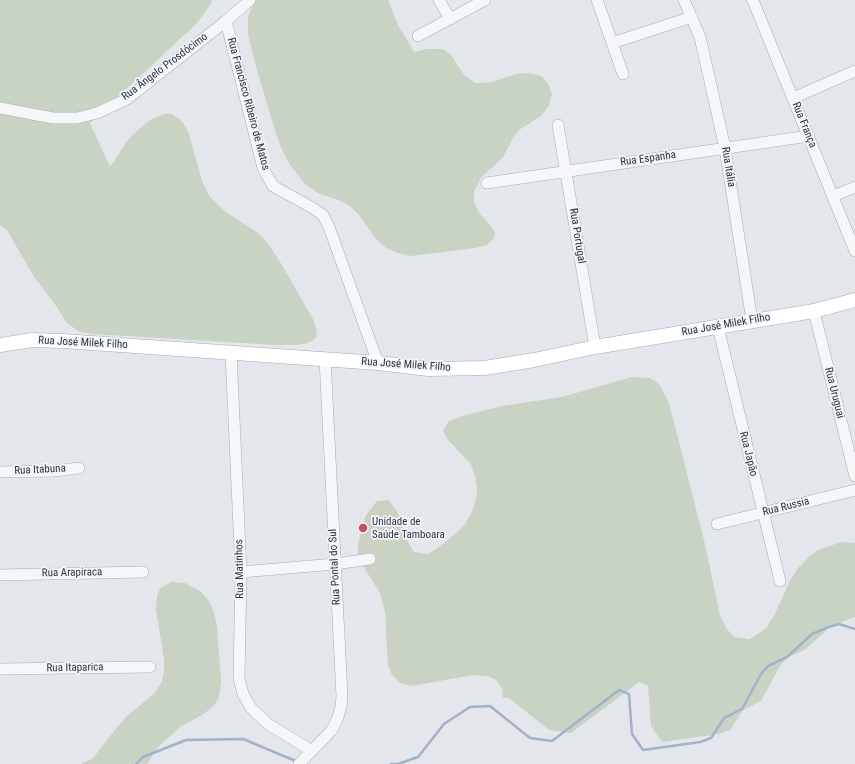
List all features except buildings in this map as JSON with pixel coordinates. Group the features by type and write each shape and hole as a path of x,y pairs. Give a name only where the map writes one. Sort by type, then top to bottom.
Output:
{"main road":[{"name":"Rua José Milek Filho","path":"0,346 32,340 63,341 378,363 429,369 485,368 534,360 594,347 814,311 855,300"}],"street":[{"name":"Rua Ângelo Prosdócimo","path":"0,108 53,118 78,118 97,113 127,99 226,21 250,0"},
{"path":"439,0 450,19"},
{"path":"418,36 485,0"},
{"path":"598,0 623,74"},
{"name":"Rua Itália","path":"684,0 700,37 725,148 752,321"},
{"name":"Rua França","path":"756,1 793,98 855,251"},
{"path":"612,43 692,17"},
{"name":"Rua Francisco Ribeiro de Matos","path":"226,21 264,168 273,186 323,215 330,227 378,363"},
{"path":"793,98 855,71"},
{"name":"Rua Portugal","path":"558,125 567,170 594,347"},
{"name":"Rua Espanha","path":"487,183 567,170 809,136"},
{"path":"833,196 855,187"},
{"name":"Rua Uruguai","path":"814,311 855,476"},
{"name":"Rua Japão","path":"718,327 780,582"},
{"name":"Rua Matinhos","path":"231,353 241,572 239,678 242,694 251,708 268,724 312,751"},
{"name":"Rua Pontal do Sul","path":"300,762 331,731 337,720 341,707 342,696 325,360"},
{"name":"Rua Itabuna","path":"0,472 54,471 79,468"},
{"name":"Rua Russia","path":"717,524 855,490"},
{"path":"241,572 335,564 370,559"},
{"name":"Rua Arapiraca","path":"0,575 143,572"},
{"name":"Rua Itaparica","path":"0,669 150,667"}],"green space":[{"path":"0,0 212,0 211,4 197,23 90,123 110,167 130,137 150,120 164,114 171,114 181,120 188,131 202,181 210,197 226,212 258,233 266,241 279,260 314,321 317,333 316,338 308,343 298,345 275,345 92,334 78,331 67,323 34,277 7,230 0,225"},
{"path":"256,0 388,0 398,25 414,52 427,49 443,49 451,55 464,75 475,83 492,82 516,74 529,73 541,76 547,82 552,94 549,106 541,116 519,130 514,136 503,157 481,178 474,191 474,203 480,214 495,233 494,238 487,245 475,248 411,256 397,253 385,247 376,239 359,215 350,206 341,201 318,193 305,184 290,165 282,150 255,63 248,34 248,17 253,3"},
{"path":"632,377 650,378 659,384 669,403 704,540 720,615 726,628 734,637 749,639 766,628 774,616 790,581 798,568 818,550 841,542 855,543 855,617 831,626 806,649 787,658 780,666 761,701 743,710 730,730 719,734 662,742 651,726 648,686 639,682 571,733 549,730 509,698 503,698 502,688 496,680 487,676 473,675 411,686 400,683 392,675 388,665 385,612 380,593 358,558 358,544 366,515 377,501 389,500 399,515 406,539 414,552 427,554 454,535 465,524 472,512 476,499 477,489 475,475 470,463 447,439 443,430 449,421 462,416 502,406 562,397"},
{"path":"171,582 185,583 200,591 209,601 217,626 221,681 219,697 213,707 180,727 159,746 147,764 81,764 93,758 128,715 155,693 162,681 164,659 156,610 157,596 160,588"}],"waterway":[{"path":"391,764 398,764 418,757 444,724 470,707 490,706 530,738 552,741 619,690 629,694 632,734 643,750 700,742 711,738 724,718 742,709 761,674 768,666 787,657 812,634 839,624 855,629"},
{"path":"136,764 143,757 186,740 243,739 298,762"}],"place":[{"name":"Unidade de Saúde Tamboara","path":"363,528"}]}
